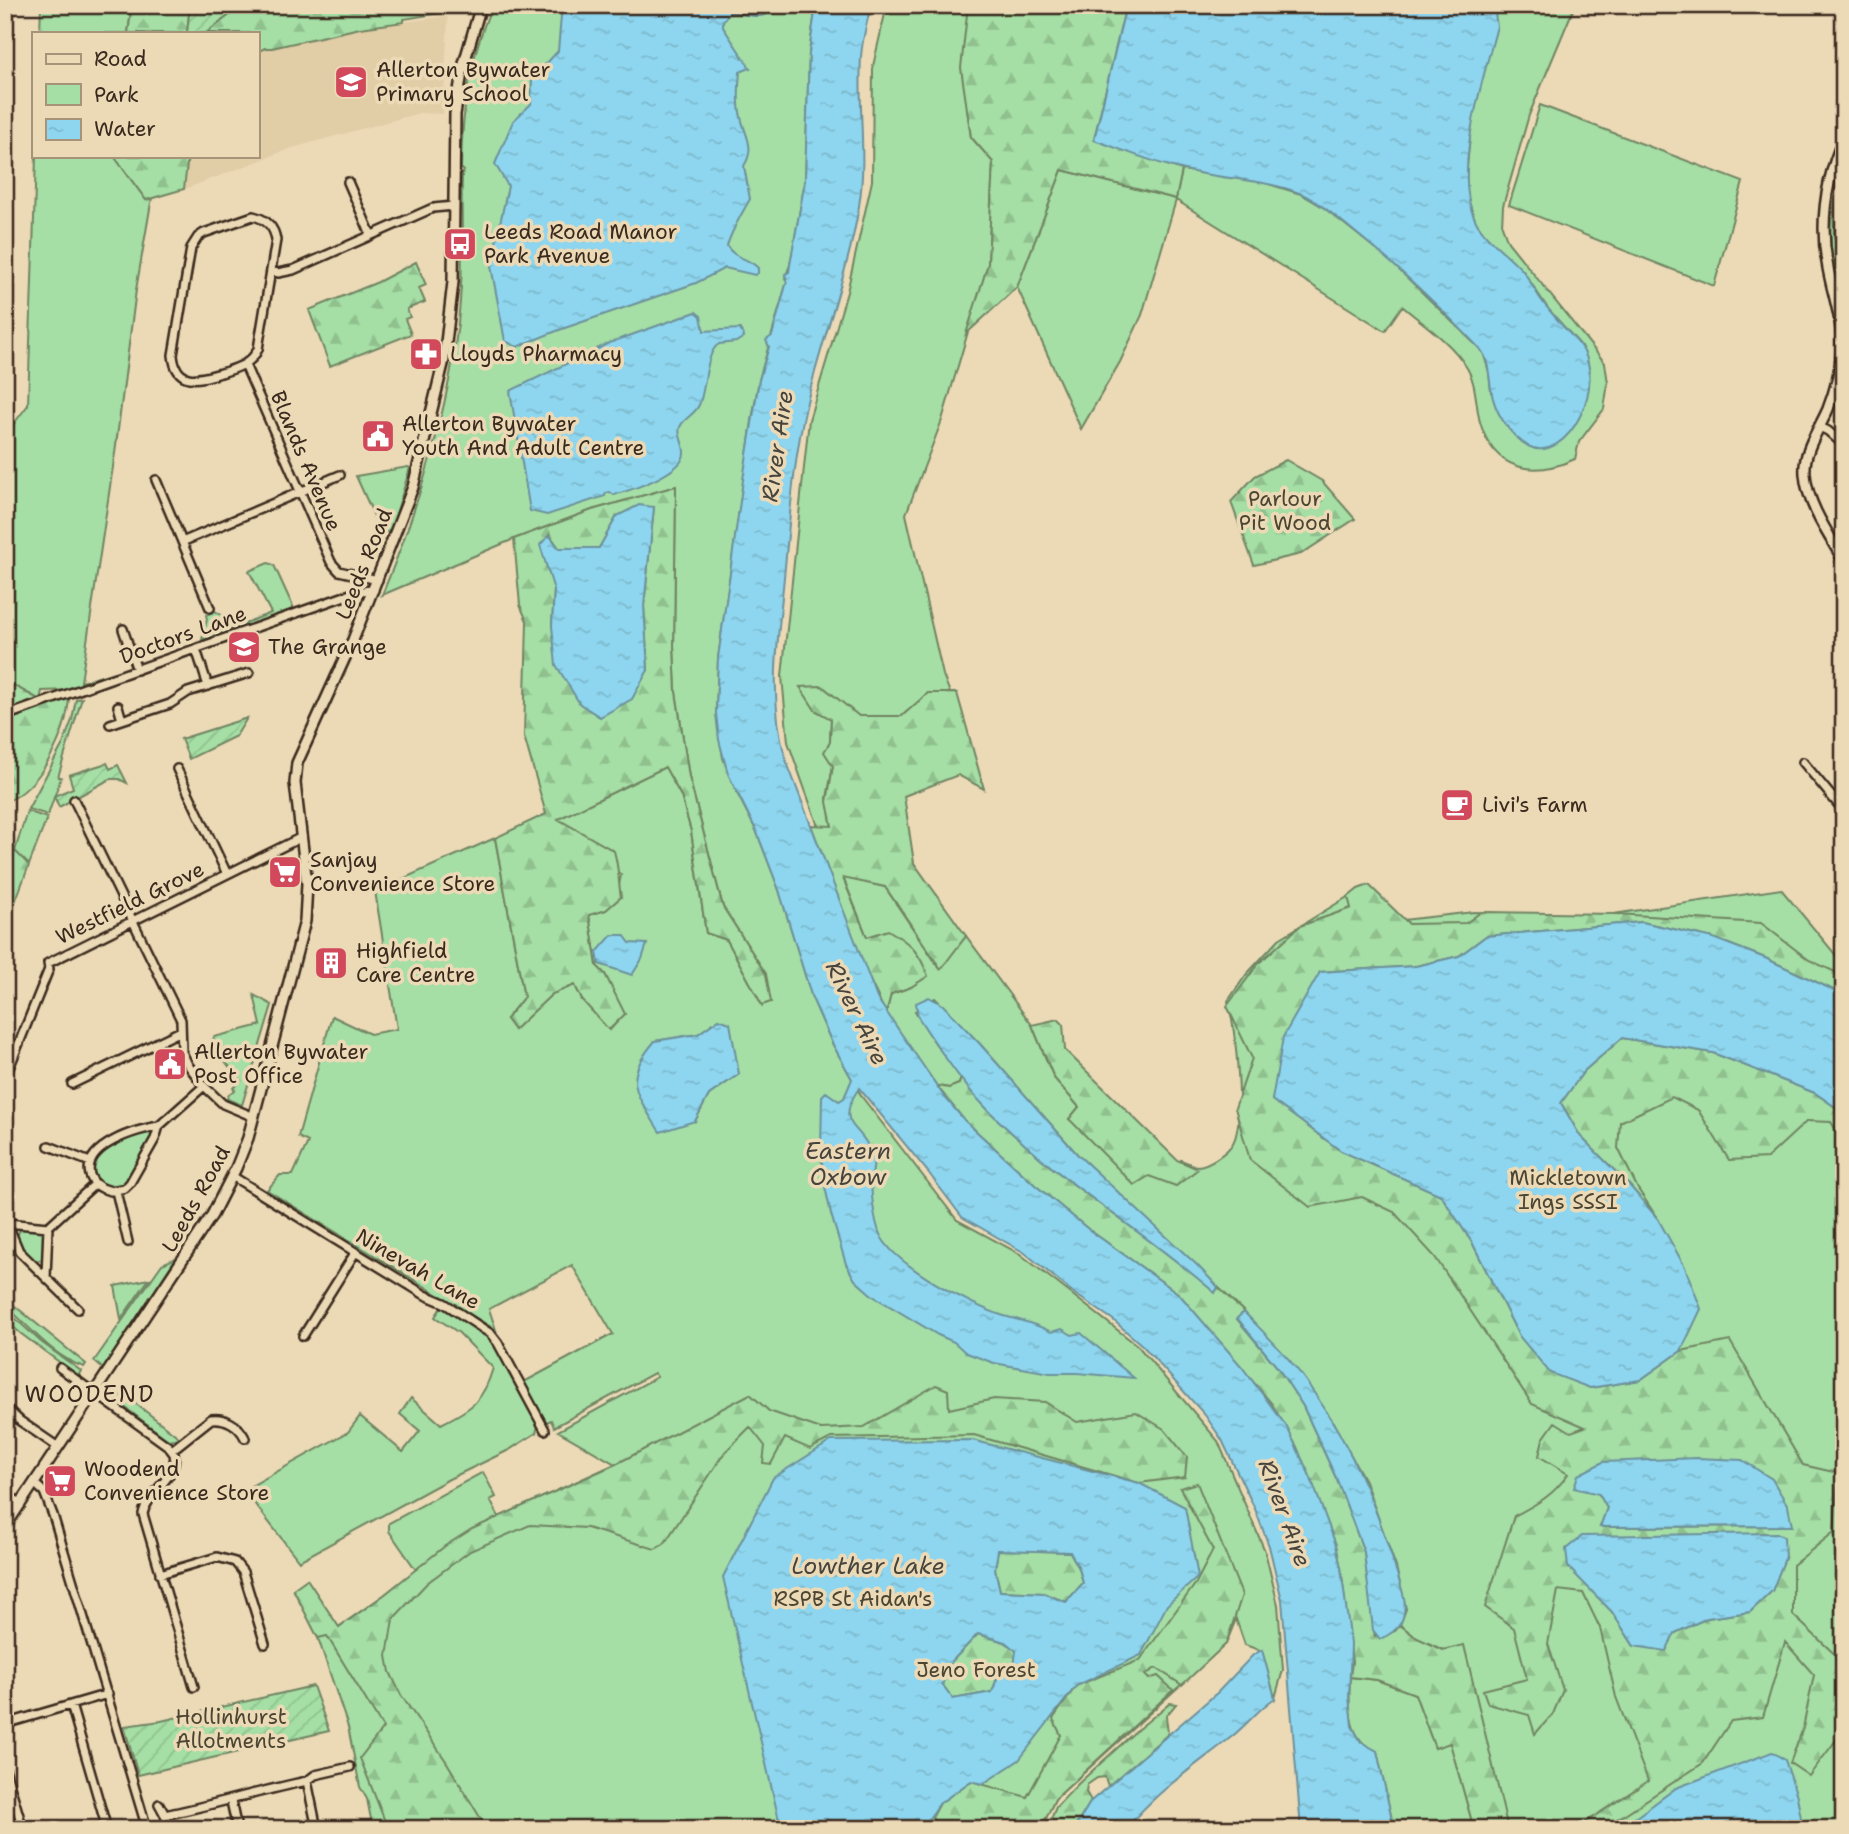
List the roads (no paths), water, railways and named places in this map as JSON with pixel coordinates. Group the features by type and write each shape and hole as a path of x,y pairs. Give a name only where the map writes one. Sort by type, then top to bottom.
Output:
{"street":[{"name":"Leeds Road","path":"5,1527 212,1215 232,1176 254,1117 305,921 307,884 295,783 297,764 374,590 413,487 444,360 453,282 454,126 457,97 465,58 481,5"},
{"path":"1844,138 1828,185 1824,228 1828,269 1841,326 1842,352 1833,395 1807,455 1806,481 1818,514 1844,561"},
{"path":"348,182 371,235"},
{"path":"271,271 278,273 293,270 433,208 454,206"},
{"path":"246,217 260,218 266,221 275,233 271,271 258,349 252,359 245,365 195,380 188,379 177,370 173,355 191,248 198,237 246,217"},
{"name":"Blands Avenue","path":"245,365 331,562 339,571 378,580"},
{"path":"1819,427 1844,445"},
{"path":"182,542 340,475"},
{"path":"156,480 210,608"},
{"name":"Doctors Lane","path":"5,716 359,590 374,590"},
{"path":"123,629 137,670"},
{"path":"196,649 208,686"},
{"path":"110,724 170,704 188,692 248,673"},
{"path":"118,706 122,720"},
{"path":"1803,762 1844,808"},
{"path":"177,769 227,874"},
{"path":"74,800 181,1020 181,1045 185,1059 204,1086 223,1104 254,1117"},
{"name":"Westfield Grove","path":"5,1078 49,968 48,963 302,838"},
{"path":"72,1084 181,1031"},
{"path":"159,1126 144,1128 101,1148 90,1162 90,1174 95,1184 104,1190 116,1191 130,1183 155,1139 159,1126 204,1086"},
{"path":"49,1146 90,1162"},
{"name":"Ninevah Lane","path":"232,1176 491,1334 545,1430"},
{"path":"46,1277 48,1227 95,1184"},
{"path":"116,1191 128,1242"},
{"path":"6,1220 48,1227"},
{"path":"6,1220 19,1251 78,1309"},
{"path":"303,1336 355,1253"},
{"path":"60,1368 172,1450 175,1465 146,1504 143,1514 194,1687"},
{"path":"5,1407 20,1421 58,1447"},
{"path":"172,1450 211,1419 224,1420 238,1428 244,1438"},
{"path":"34,1483 47,1498 147,1829"},
{"path":"5,1494 21,1503"},
{"path":"160,1574 217,1557 235,1562 243,1572 265,1644"},
{"path":"5,1724 108,1694"},
{"path":"71,1705 107,1829"},
{"path":"165,1815 231,1801 245,1794 307,1781 315,1775 350,1768"},
{"path":"5,1769 23,1829"},
{"path":"307,1781 317,1829"},
{"path":"231,1801 237,1829"},
{"path":"159,1804 168,1829"}],"water":[{"path":"562,5 772,5 773,9 764,15 730,12 723,21 723,27 750,68 740,72 739,108 749,145 748,159 744,166 750,199 727,246 733,253 758,268 758,273 755,275 725,268 696,283 517,347 505,341 491,266 508,186 495,164 513,121 531,104 532,79 558,51"},
{"path":"816,5 871,5 861,57 862,169 859,206 848,256 807,402 792,499 776,679 778,719 786,760 877,998 943,1095 965,1121 1035,1185 1088,1229 1179,1294 1242,1367 1287,1427 1310,1476 1336,1545 1351,1644 1349,1697 1352,1726 1361,1742 1377,1751 1394,1829 1301,1829 1282,1600 1269,1546 1255,1509 1222,1440 1205,1415 1143,1346 1112,1319 1075,1294 1025,1253 962,1217 859,1088 851,1101 849,1118 873,1158 871,1184 879,1232 898,1257 952,1293 987,1310 1051,1332 1062,1329 1072,1335 1081,1333 1134,1378 1050,1373 994,1363 966,1353 954,1342 873,1296 855,1280 846,1264 824,1182 821,1152 822,1096 826,1092 839,1101 844,1098 852,1079 812,998 779,890 756,830 728,774 719,740 716,713 718,658 759,380 769,347 766,340 772,336 787,281 785,274 789,272 805,181 809,53"},
{"path":"1126,5 1490,7 1495,14 1497,26 1472,127 1467,181 1470,205 1483,232 1523,271 1544,304 1578,343 1587,359 1590,378 1587,397 1570,432 1557,444 1543,449 1528,446 1515,436 1495,406 1487,363 1480,349 1400,271 1315,201 1272,185 1196,173 1170,166 1094,140"},
{"path":"696,312 701,316 704,331 740,329 744,337 714,348 699,405 680,428 684,452 682,459 667,473 622,493 606,493 605,496 547,515 530,511 510,391 609,343"},
{"path":"639,505 654,507 644,606 648,670 632,699 600,717 580,704 556,665 552,626 554,590 540,545 549,535 559,548 599,548 617,516"},
{"path":"1642,922 1713,938 1765,958 1844,995 1844,1113 1815,1093 1713,1053 1622,1038 1584,1071 1561,1103 1580,1136 1630,1186 1658,1219 1685,1267 1701,1309 1681,1351 1640,1380 1590,1388 1550,1373 1519,1336 1473,1244 1441,1195 1341,1151 1272,1100 1283,1037 1320,972 1416,966 1459,956 1486,936"},
{"path":"612,935 624,935 630,943 647,944 632,975 599,964 597,952"},
{"path":"929,997 943,1005 980,1044 1078,1155 1197,1265 1218,1287 1215,1293 1060,1174 1001,1123 952,1067 918,1017 916,1003"},
{"path":"719,1019 730,1023 739,1074 709,1095 695,1121 660,1132 639,1096 635,1077 638,1066 655,1041 698,1034"},
{"path":"1244,1312 1286,1356 1308,1384 1340,1434 1365,1486 1404,1597 1401,1623 1393,1632 1380,1639 1373,1630 1364,1552 1337,1480 1303,1406 1278,1368 1237,1318"},
{"name":"Lowther Lake","path":"972,1440 1139,1483 1185,1507 1198,1577 1167,1605 1141,1655 1076,1686 1019,1760 983,1784 971,1781 940,1803 928,1820 931,1829 781,1829 723,1577 773,1478 831,1441","holes":["998,1550 1070,1552 1079,1568 1083,1583 1066,1602 1043,1593 1000,1591 995,1569","978,1634 1005,1642 1016,1651 1014,1667 998,1676 992,1692 953,1699 942,1684 951,1662"]},
{"path":"1697,1458 1742,1460 1772,1479 1788,1506 1792,1526 1600,1527 1607,1508 1599,1494 1574,1488 1578,1475 1603,1462"},
{"path":"1777,1533 1784,1537 1785,1558 1772,1591 1750,1612 1707,1618 1675,1633 1666,1651 1634,1646 1612,1612 1568,1567 1566,1549 1582,1536"},
{"path":"1262,1650 1275,1698 1162,1792 1126,1829 1074,1829 1091,1801 1218,1692 1253,1655"},
{"path":"1772,1752 1785,1760 1797,1796 1803,1829 1626,1829 1631,1821 1676,1788"}],"place":[{"name":"Allerton Bywater Primary School","path":"351,82"},
{"name":"Leeds Road Manor Park Avenue","path":"460,244"},
{"name":"Lloyds Pharmacy","path":"426,354"},
{"name":"Allerton Bywater Youth And Adult Centre","path":"378,436"},
{"name":"The Grange","path":"244,647"},
{"name":"Livi's Farm","path":"1457,805"},
{"name":"Sanjay Convenience Store","path":"285,872"},
{"name":"Highfield Care Centre","path":"331,963"},
{"name":"Allerton Bywater Post Office","path":"170,1064"},
{"name":"Woodend Convenience Store","path":"60,1481"}],"district":[{"name":"WOODEND","path":"90,1394"}],"water label":[{"name":"River Aire","path":"777,446"},
{"name":"River Aire","path":"857,1013"},
{"name":"Eastern Oxbow","path":"848,1164"},
{"name":"River Aire","path":"1285,1513"}],"park label":[{"name":"Parlour Pit Wood","path":"1285,511"},
{"name":"Mickletown Ings SSSI","path":"1568,1190"},
{"name":"RSPB St Aidan's","path":"853,1599"},
{"name":"Jeno Forest","path":"976,1670"},
{"name":"Hollinhurst Allotments","path":"231,1729"}]}
